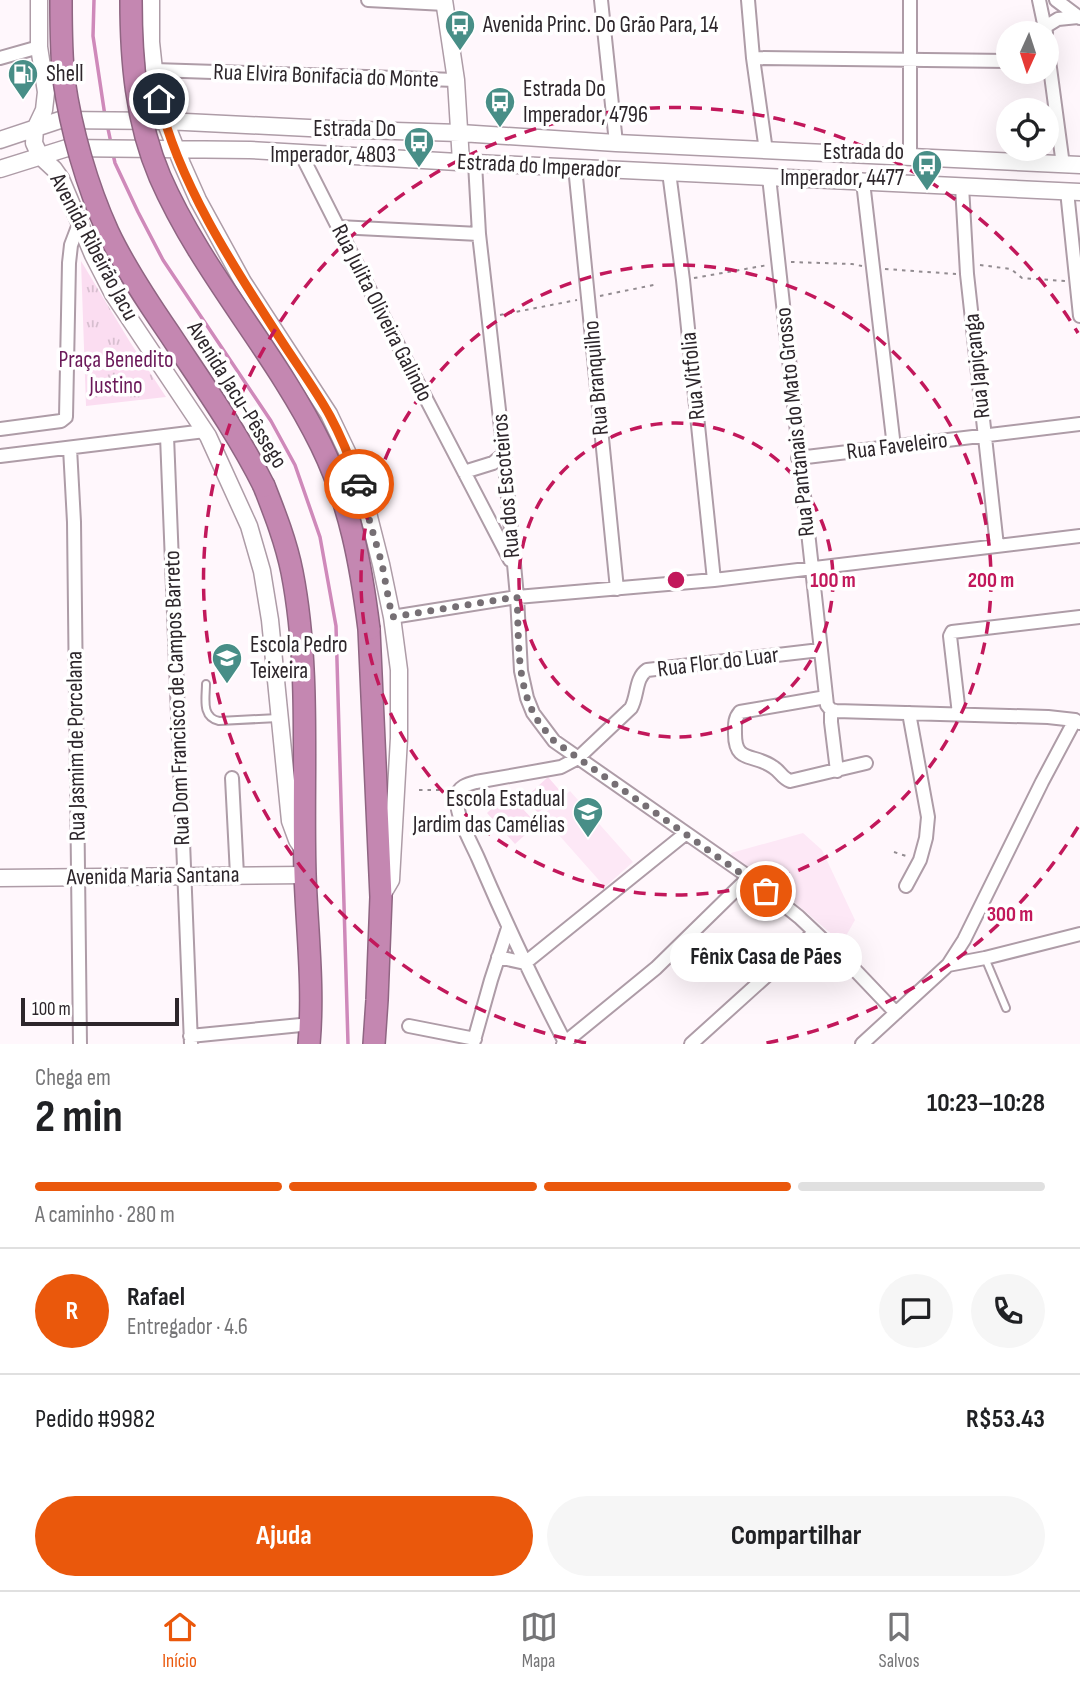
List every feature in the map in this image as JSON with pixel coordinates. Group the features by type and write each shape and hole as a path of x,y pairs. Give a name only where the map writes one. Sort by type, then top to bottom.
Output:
{"highway":[{"name":"Avenida Jacu-Pêssego","path":"61,0 64,77 70,115 93,193 108,232 152,308 250,458 280,527 292,571 303,670 310,1034"},
{"name":"Avenida Jacu-Pêssego","path":"131,0 131,50 137,92 159,176 200,254 296,400 321,445 341,493 355,540 369,629 381,897 374,1044"}],"street":[{"path":"39,0 39,47 46,92 44,110 35,129 34,143 40,156"},
{"path":"151,0 154,70 165,121 176,149 190,183 243,282 329,414 346,449 366,505 382,564 399,670 400,705 391,880 381,897"},
{"path":"368,0 445,2 460,133 468,163"},
{"path":"601,0 616,143"},
{"path":"748,0 766,151"},
{"path":"910,0 910,157"},
{"path":"1039,0 1043,21"},
{"path":"1056,0 1079,18"},
{"path":"1056,21 1079,18"},
{"path":"0,58 39,47"},
{"path":"753,58 996,61"},
{"name":"Rua Elvira Bonifacia do Monte","path":"154,70 456,80"},
{"path":"1051,84 1063,165"},
{"name":"Estrada do Imperador","path":"0,140 60,120 129,120 460,133 766,151 1080,165"},
{"path":"190,183 196,164 212,150 227,144 312,148 324,144 329,129"},
{"name":"Estrada do Imperador","path":"0,169 67,148 250,150 1074,192"},
{"name":"Rua Julita Oliveira Galindo","path":"302,153 513,566"},
{"name":"Avenida Ribeirão Jacu","path":"40,156 61,179 93,256 113,294 205,431 249,527 262,571 270,620 290,821 305,852"},
{"name":"Rua dos Escoteiros","path":"468,163 479,234 504,454 521,671 533,713 554,741 750,877 799,917 855,970 895,1013"},
{"name":"Rua Branquilho","path":"575,167 617,589"},
{"name":"Rua Vitfolia","path":"669,172 683,279 713,579"},
{"name":"Rua Pantanais do Mato Grosso","path":"769,177 797,458 837,771"},
{"path":"863,181 894,447"},
{"name":"Rua Japiçanga","path":"962,186 967,274 997,546"},
{"path":"1074,192 1080,316"},
{"path":"0,429 61,421 66,417 69,263 71,244 79,224"},
{"path":"338,227 479,234"},
{"name":"Rua Faveleiro","path":"797,458 1080,424"},
{"path":"0,456 205,431"},
{"name":"Rua Dom Francisco de Campos Barreto","path":"167,436 190,1040"},
{"name":"Rua Jasmim de Porcelana","path":"70,448 74,522 80,1044"},
{"path":"464,472 492,463 504,454"},
{"path":"392,617 517,597 713,579 1080,536"},
{"path":"959,714 950,636 952,632 1080,617"},
{"name":"Rua Flor do Luar","path":"578,758 631,708 640,677 647,670 820,650"},
{"path":"826,697 740,712 735,719 735,747 738,752 771,765 790,780 866,763"},
{"path":"831,709 1048,717 1077,721 1042,782 964,940 948,965 862,1044"},
{"path":"906,886 920,860 928,817 909,713"},
{"path":"578,758 561,767 463,786 458,790 457,797 461,818 508,928 565,1043 656,968 750,877"},
{"path":"232,778 237,875"},
{"path":"525,963 685,834"},
{"name":"Avenida Maria Santana","path":"0,878 305,875"},
{"path":"409,1026 474,1042 508,928"},
{"path":"691,1044 815,932"},
{"path":"948,965 1080,934"},
{"path":"498,957 525,963"},
{"path":"190,1040 310,1034"}],"lane":[{"path":"205,684 207,714 211,719 219,721 280,718"},
{"path":"985,958 1006,1008"}],"path":[{"path":"489,317 659,284"},
{"path":"419,790 458,790"},
{"path":"894,852 920,860"}],"shaded area":[{"name":"Escola Estadual Jardim das Camélias","path":"570,791 633,862 605,887 542,816"},
{"path":"803,833 822,850 855,920 842,943 786,895 733,859 731,853"}],"green space":[{"name":"Praça Benedito Justino","path":"81,261 130,342 166,397 86,406"},
{"path":"548,777 561,792 538,813 525,798"},
{"path":"508,793 537,824 515,844 487,813"}],"waterway":[{"path":"94,0 93,36 105,116"},
{"path":"107,124 111,143"},
{"path":"113,154 138,212 163,260 271,421 295,465 320,537 336,626 348,1044"}],"way so far":[{"path":"359,484 382,564 392,617 517,597 521,671 527,698 533,713 554,741 750,877 766,891"}],"place":[{"name":"Avenida Princ. Do Grão Para, 14","path":"460,52"},
{"name":"Shell","path":"23,101"},
{"name":"Estrada Do Imperador, 4796","path":"500,129"},
{"name":"Estrada Do Imperador, 4803","path":"419,169"},
{"name":"Estrada do Imperador, 4477","path":"927,192"},
{"name":"Escola Pedro Teixeira","path":"227,685"},
{"name":"Escola Estadual Jardim das Camélias","path":"588,839"},
{"name":"Fênix Casa de Pães","path":"766,891"}],"route":[{"path":"159,99 182,164 208,219 243,282 329,414 351,460 359,484"}]}
